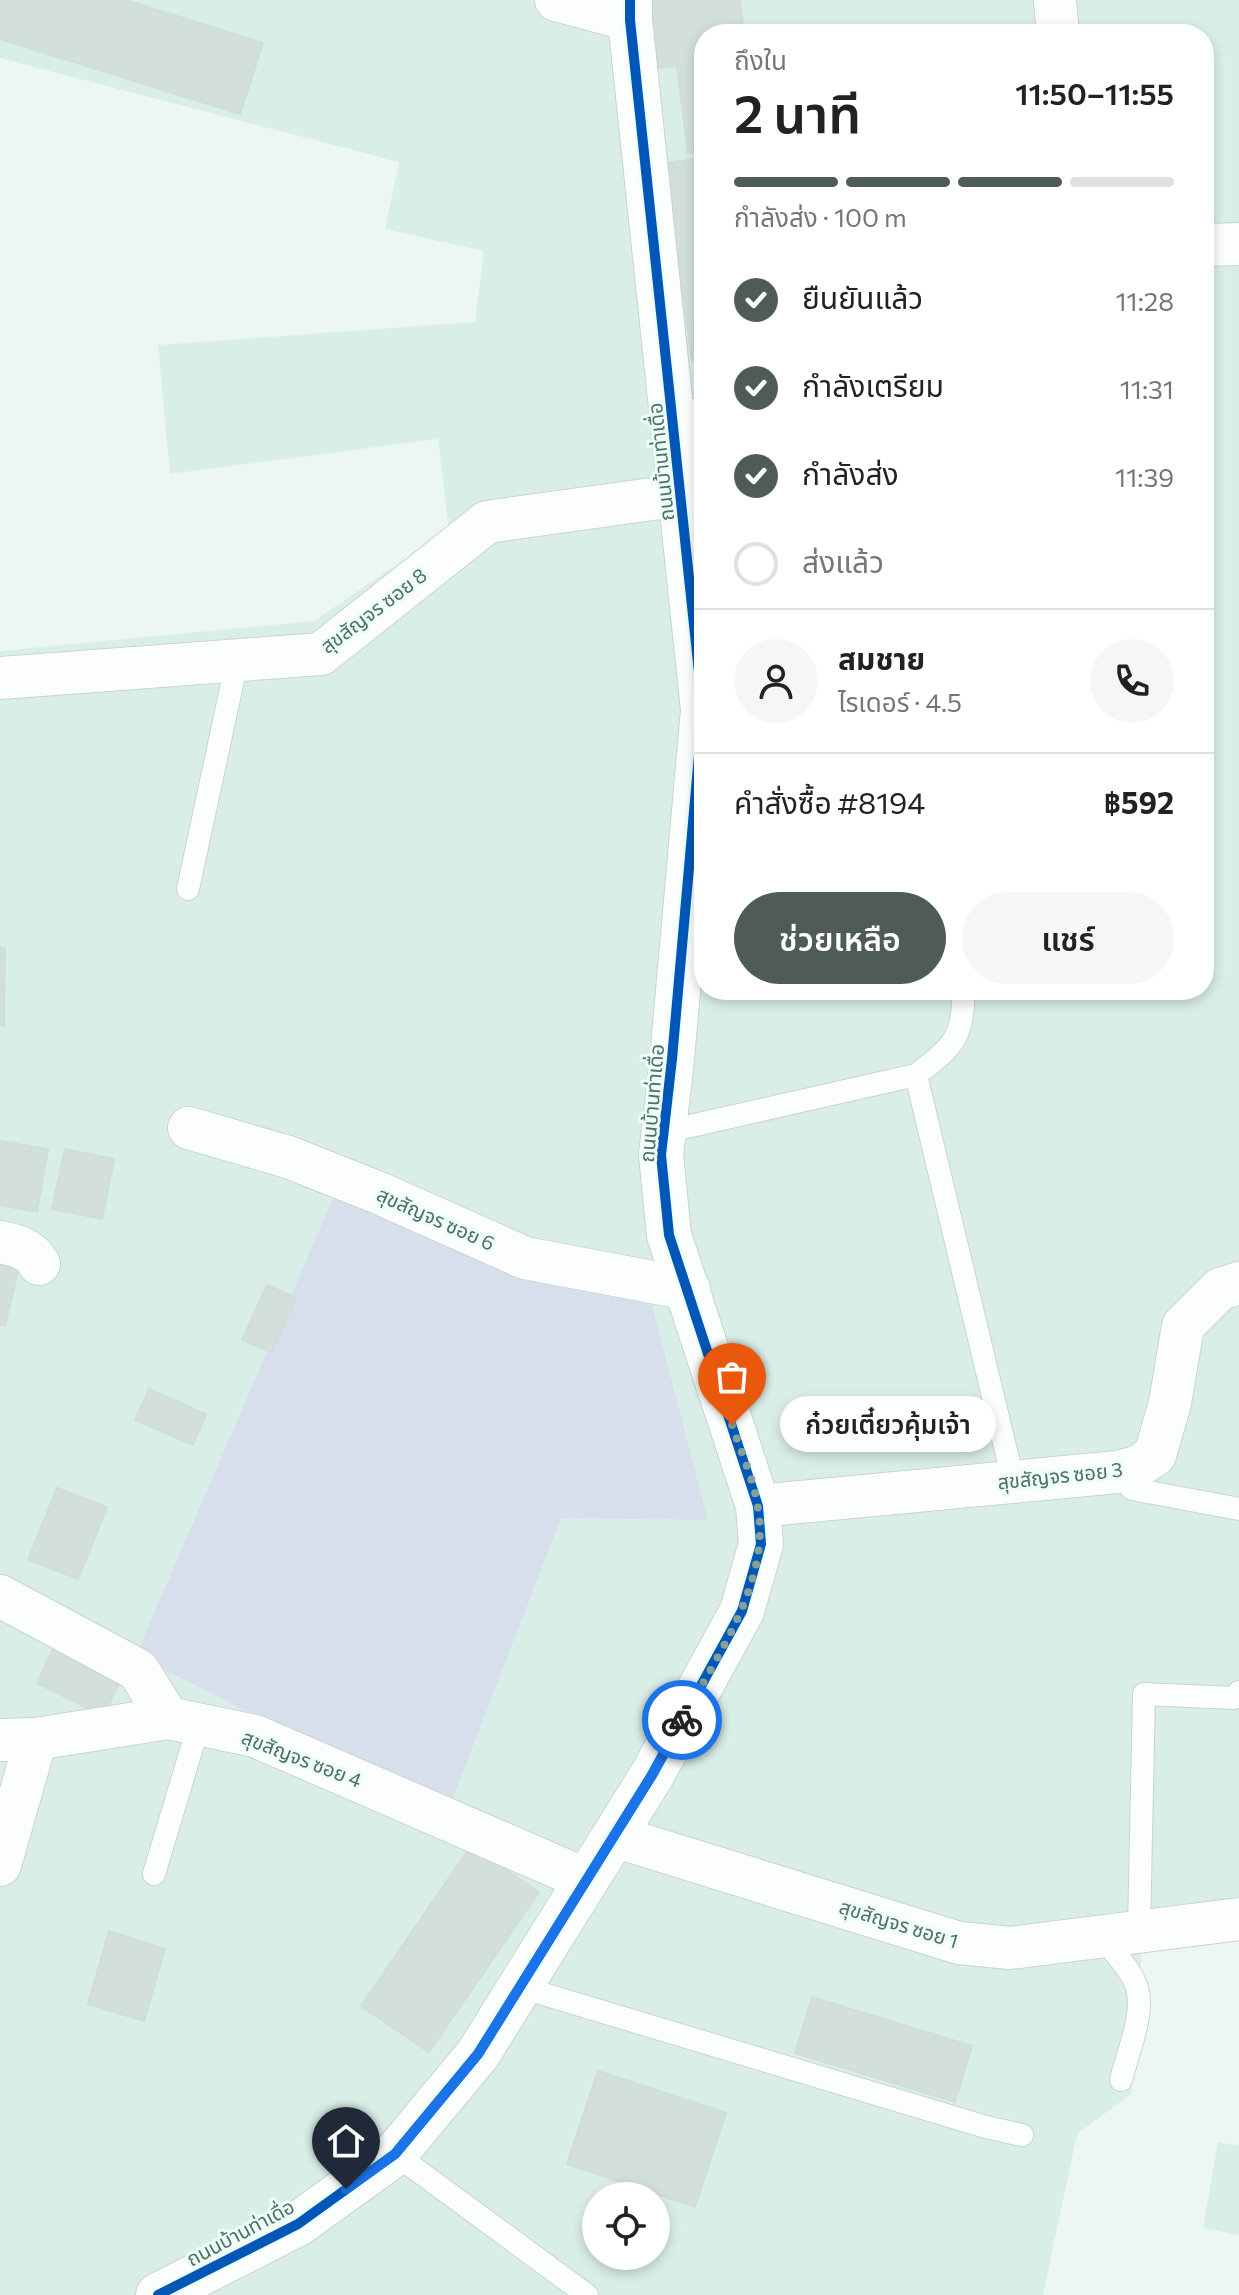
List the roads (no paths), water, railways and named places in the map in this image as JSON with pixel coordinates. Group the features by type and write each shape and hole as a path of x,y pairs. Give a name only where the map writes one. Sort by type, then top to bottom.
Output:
{"street":[{"path":"556,0 630,10"},
{"path":"1055,0 1057,24"},
{"name":"ถนนบ้านท่าเดื่อ","path":"630,10 689,422 681,495 694,622"},
{"path":"1214,245 1239,244"},
{"name":"สุขสัญจร ซอย 8","path":"0,678 321,654 487,522 681,495"},
{"name":"ถนนบ้านท่าเดื่อ","path":"158,2295 298,2224 395,2154 478,2054 652,1775 742,1611 761,1544 758,1506 669,1235 661,1155 694,807"},
{"name":"สุขสัญจร ซอย 6","path":"189,1128 288,1157 379,1193 525,1258 689,1289"},
{"path":"0,1242 25,1249 39,1264"},
{"name":"สุขสัญจร ซอย 3","path":"758,1506 1117,1472 1137,1467 1155,1455 1170,1403 1183,1326 1220,1289 1239,1283"},
{"path":"0,1596 138,1670 183,1721"},
{"name":"สุขสัญจร ซอย 4","path":"18,1739 183,1721 255,1736 587,1880"},
{"path":"0,1865 18,1739"},
{"name":"สุขสัญจร ซอย 1","path":"614,1836 959,1943 1010,1948 1239,1919"}],"lane":[{"path":"188,889 237,661"},
{"path":"664,1132 916,1075 948,1050 960,1027 964,1000"},
{"path":"916,1075 1013,1480"},
{"path":"1117,1472 1132,1489 1239,1509"},
{"path":"1121,2080 1141,2004 1137,1986 1128,1970 1120,1934 1144,1694 1234,1698 1239,1692"},
{"path":"154,1874 183,1721"},
{"path":"520,1987 986,2127 1022,2135"},
{"path":"395,2154 587,2295"}],"place":[{"name":"ก๋วยเตี๋ยวคุ้มเจ้า","path":"732,1425"}]}
